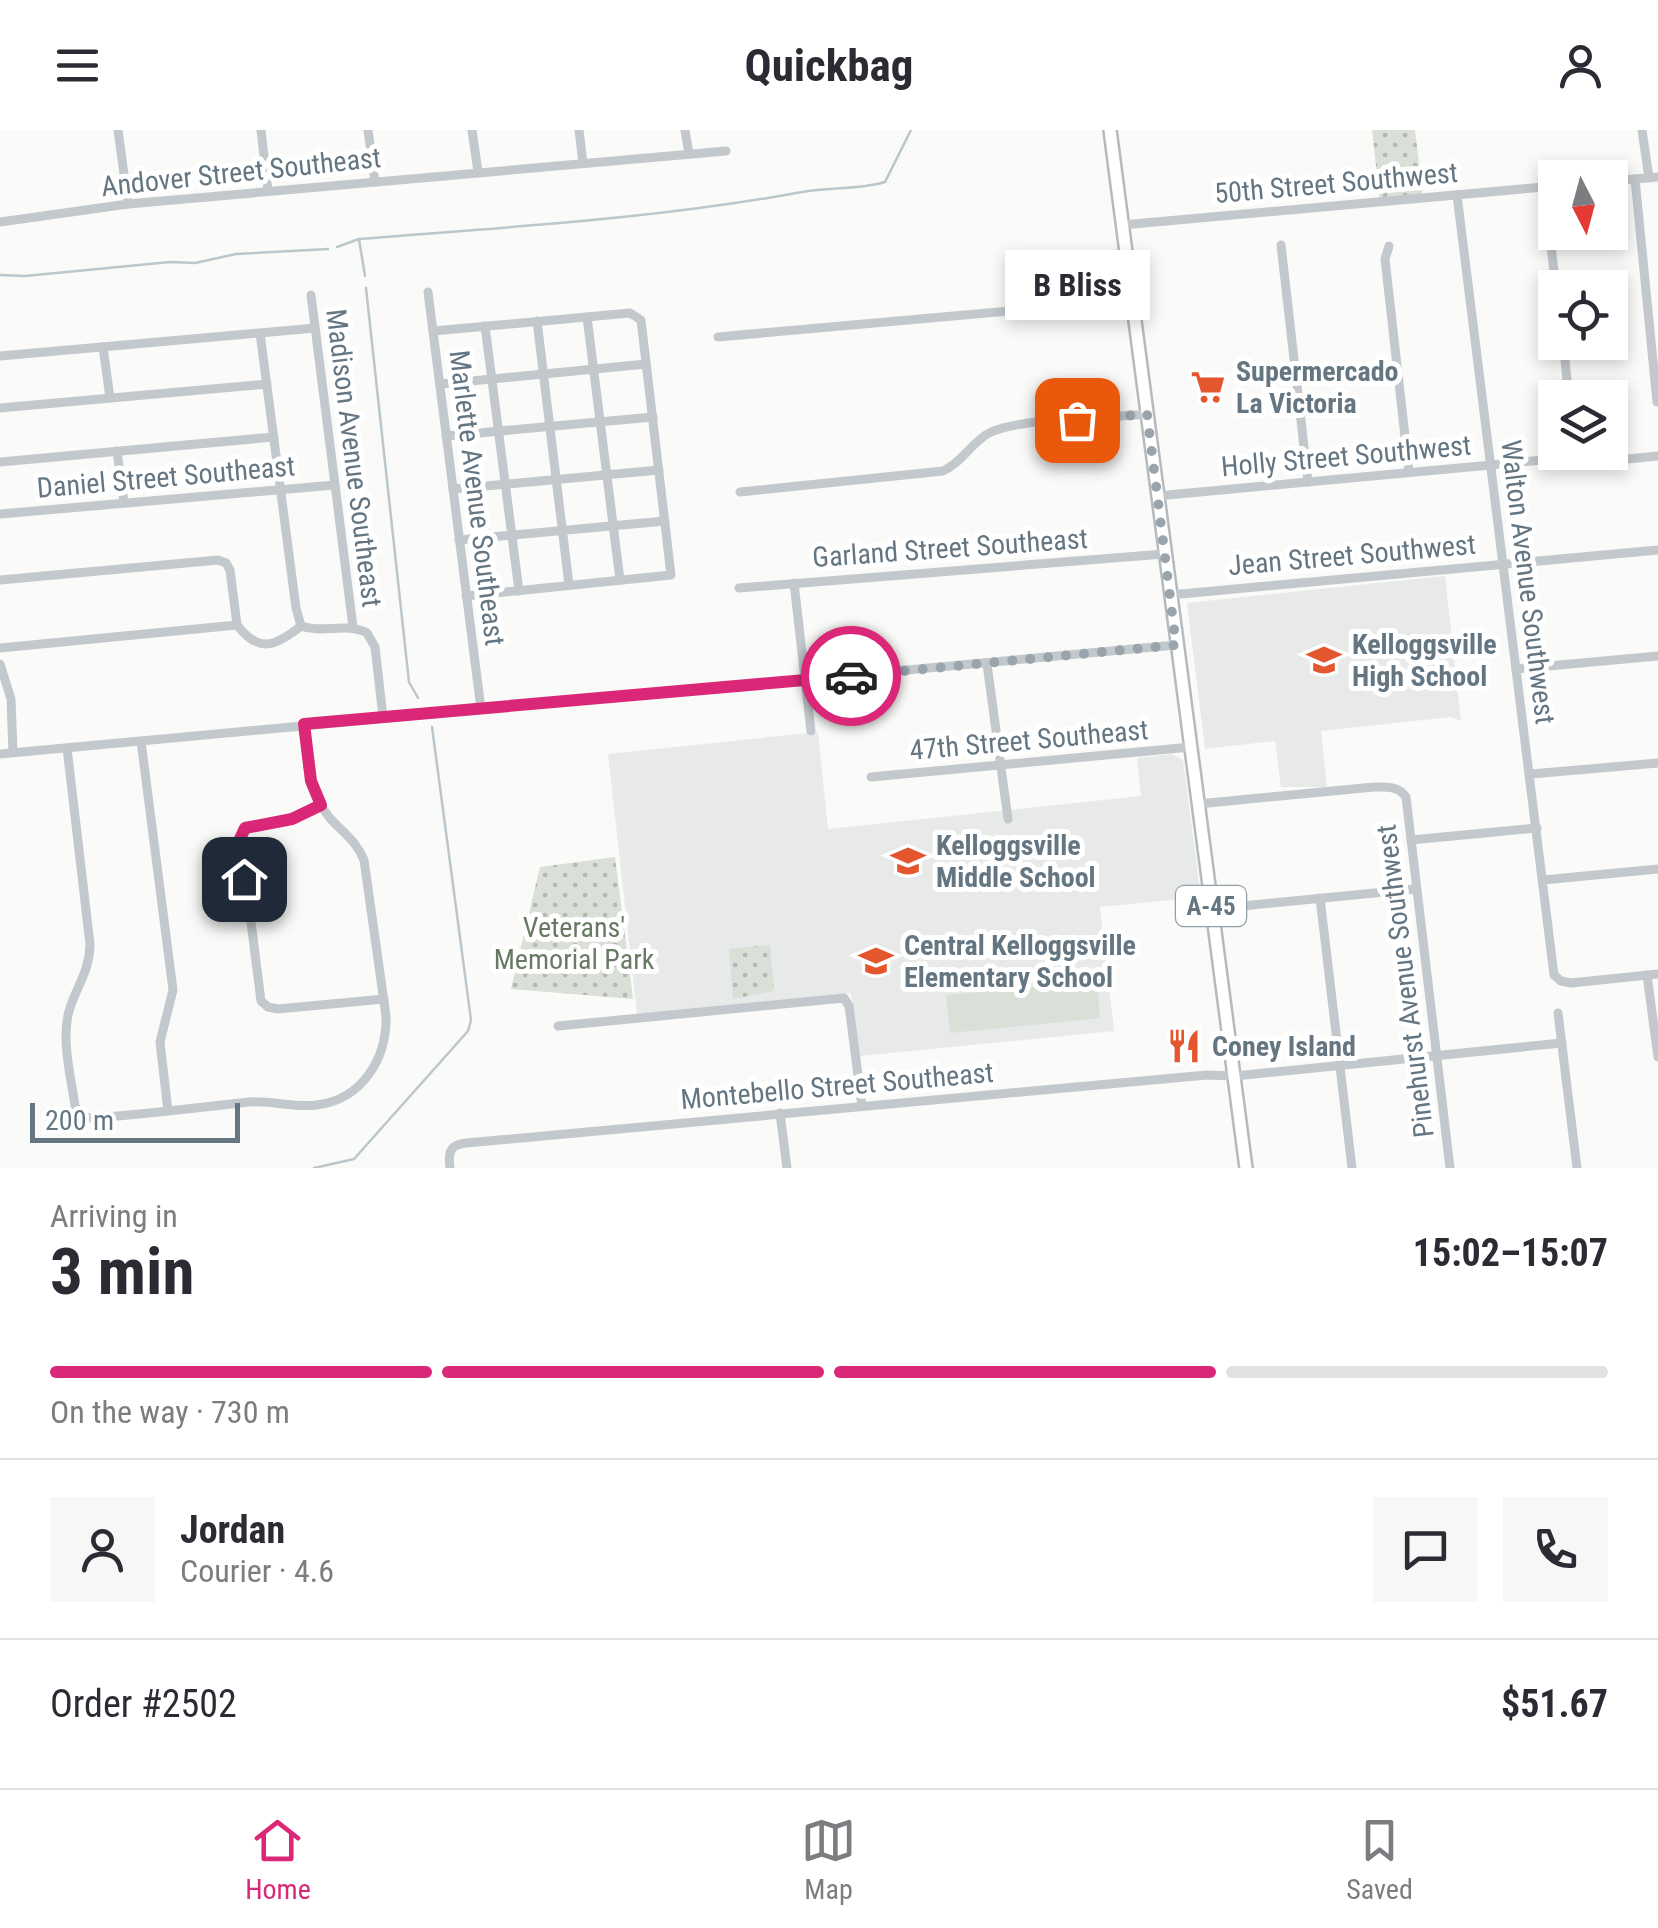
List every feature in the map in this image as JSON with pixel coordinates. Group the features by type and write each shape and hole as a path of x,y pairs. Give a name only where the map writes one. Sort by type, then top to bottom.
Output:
{"main road":[{"name":"A-45","path":"1110,130 1246,1168"}],"street":[{"path":"118,130 128,204"},
{"path":"261,130 268,191"},
{"path":"368,130 375,182"},
{"path":"472,130 478,172"},
{"path":"579,130 583,164"},
{"path":"685,130 688,154"},
{"path":"1628,180 1653,178 1642,130"},
{"name":"Andover Street Southeast","path":"0,222 128,204 726,151"},
{"path":"1635,179 1657,402"},
{"name":"50th Street Southwest","path":"1122,225 1538,188"},
{"name":"Walton Avenue Southwest","path":"1457,194 1554,975 1571,982 1653,974"},
{"path":"1281,245 1308,482"},
{"path":"1389,246 1385,259 1409,472"},
{"name":"Marlette Avenue Southeast","path":"428,292 480,709"},
{"name":"Madison Avenue Southeast","path":"311,294 353,627 367,633 375,647 382,718"},
{"path":"718,337 1132,300"},
{"path":"433,331 630,313 641,320 672,575 466,596"},
{"path":"587,317 620,580"},
{"path":"537,322 569,586"},
{"path":"485,326 519,590"},
{"path":"0,356 315,328"},
{"path":"260,334 301,626"},
{"path":"103,346 110,398"},
{"path":"440,384 646,364"},
{"path":"0,408 266,384"},
{"path":"740,492 942,471 954,466 984,436 1010,426 1147,414"},
{"path":"446,436 652,418"},
{"path":"0,462 274,437"},
{"path":"117,451 124,502"},
{"name":"Holly Street Southwest","path":"1628,459 1658,456"},
{"name":"Holly Street Southwest","path":"1157,496 1538,459"},
{"path":"453,489 659,470"},
{"name":"Daniel Street Southeast","path":"0,514 335,485"},
{"path":"459,540 665,521"},
{"name":"Jean Street Southwest","path":"1170,595 1658,550"},
{"name":"Garland Street Southeast","path":"739,588 1164,554"},
{"path":"0,580 218,560 230,570 237,625 246,637 268,644 278,642 301,626"},
{"path":"794,583 811,731"},
{"path":"0,648 237,625"},
{"path":"301,626 314,630 353,627"},
{"path":"0,754 1176,645"},
{"path":"1516,668 1658,656"},
{"path":"0,664 11,699 13,752"},
{"path":"987,664 1008,819"},
{"path":"67,748 90,944 88,970 66,1027 75,1106 82,1117 272,1100 318,1105 355,1088 373,1070 385,1039 384,999 364,860 352,838 321,805 311,781 304,724"},
{"path":"141,741 172,990 160,1042 168,1111"},
{"name":"47th Street Southeast","path":"871,778 1190,748"},
{"path":"1530,774 1658,762"},
{"name":"Pinehurst Avenue Southwest","path":"1198,804 1374,787 1390,786 1402,791 1406,797 1450,1168"},
{"path":"321,805 292,819 250,826 240,836 261,998 268,1007 284,1009 384,999"},
{"path":"1411,840 1536,828"},
{"path":"1542,880 1658,869"},
{"path":"1212,909 1415,889"},
{"path":"1320,898 1352,1168"},
{"path":"1653,974 1658,1057"},
{"path":"558,1026 845,999 862,1106"},
{"path":"1558,1013 1576,1168"},
{"name":"Montebello Street Southeast","path":"450,1168 448,1153 466,1142 1562,1044"},
{"path":"780,1113 787,1168"}],"shaded area":[{"name":"Kelloggsville High School","path":"1445,576 1461,721 1451,717 1321,731 1327,787 1281,787 1275,741 1205,749 1187,603"},
{"name":"Kelloggsville Middle School","path":"818,732 828,829 1141,796 1137,758 1172,754 1183,760 1201,897 1100,907 1114,1031 860,1056 851,993 637,1014 608,754"}],"green space":[{"path":"1372,130 1415,130 1423,197 1380,201"},
{"name":"Veterans' Memorial Park","path":"615,857 633,999 511,989 540,867"},
{"path":"770,945 774,991 733,999 729,949"},
{"path":"1097,981 1100,1018 950,1033 946,995"}],"waterway":[{"path":"337,247 359,239 637,216 812,190 875,185 885,182 911,130"},
{"path":"359,239 365,276"},
{"path":"0,275 195,263 236,254 328,249"},
{"path":"366,288 409,682 418,698"},
{"path":"314,1168 354,1159 468,1031 471,1020 432,727"}],"way so far":[{"path":"851,676 1176,645 1147,414 1077,420"}],"place":[{"name":"Supermercado La Victoria","path":"1208,387"},
{"name":"B Bliss","path":"1077,420"},
{"name":"Kelloggsville High School","path":"1324,660"},
{"name":"Kelloggsville Middle School","path":"908,861"},
{"name":"Central Kelloggsville Elementary School","path":"876,961"},
{"name":"Coney Island","path":"1184,1046"}],"route":[{"path":"244,879 239,841 245,828 302,816 321,805 311,781 304,724 851,676"}]}
